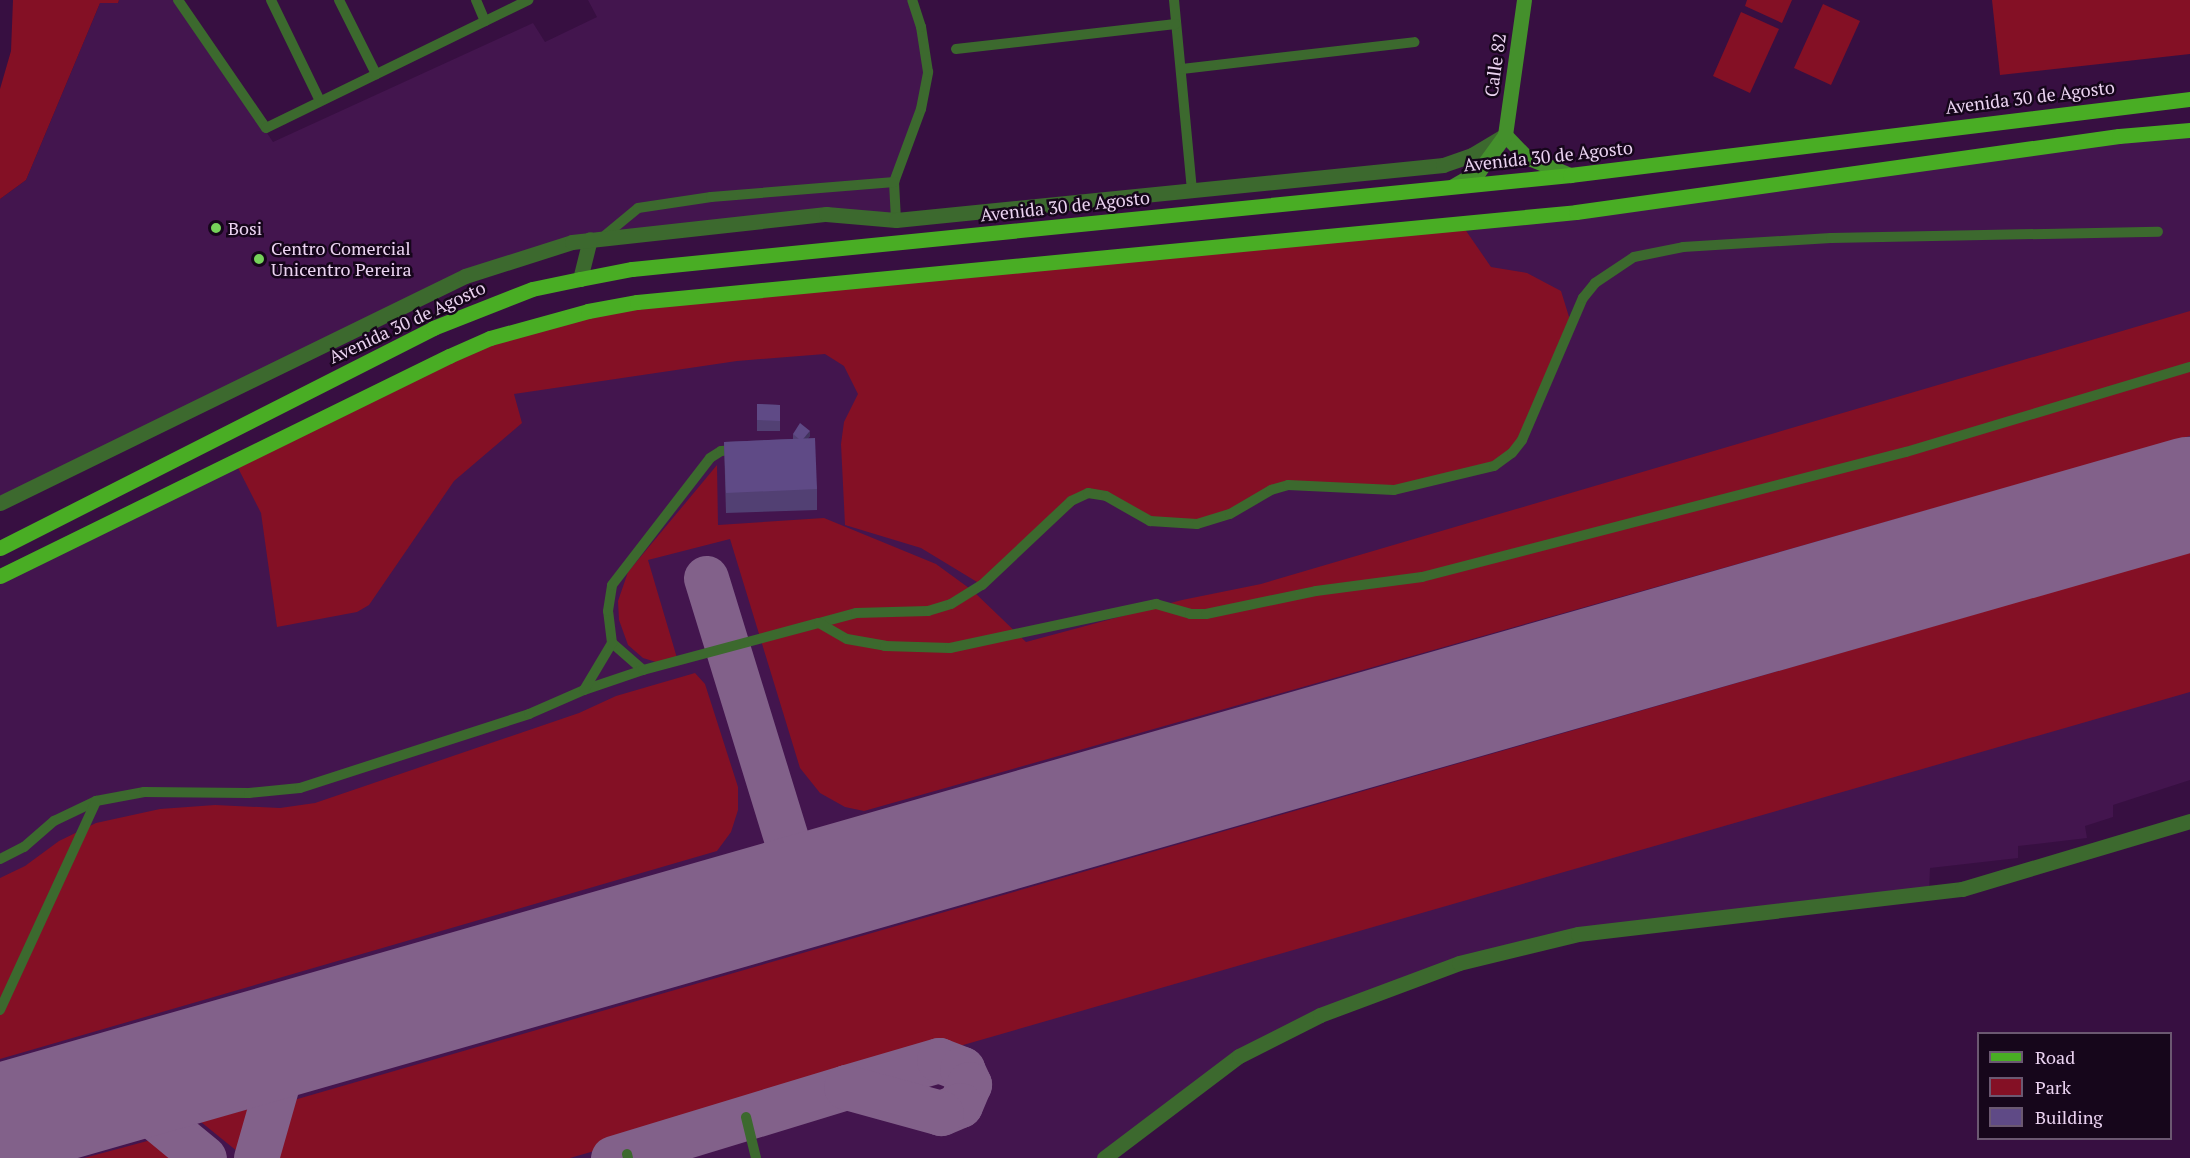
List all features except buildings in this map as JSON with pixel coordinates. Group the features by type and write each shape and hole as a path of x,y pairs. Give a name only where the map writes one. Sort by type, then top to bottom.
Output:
{"main road":[{"name":"Avenida 30 de Agosto","path":"0,548 433,328 532,289 580,279 632,269 1570,175 2190,99"},
{"path":"0,576 449,356 490,338 588,311 648,301 1576,212 2119,136 2190,130"}],"street":[{"name":"Calle 82","path":"1453,186 1479,171 1504,135 1524,0"},
{"path":"0,503 465,276 596,238 825,214 896,220 1443,165 1472,155 1504,135 1526,157 1570,175"},
{"path":"896,220 901,242"},
{"path":"580,279 596,238"},
{"path":"1104,1158 1239,1056 1320,1015 1459,963 1600,931 1962,889 2190,822"}],"lane":[{"path":"178,0 266,128 529,0"},
{"path":"271,0 321,101"},
{"path":"339,0 376,74"},
{"path":"476,0 485,21"},
{"path":"896,220 894,182 926,89 926,49 912,0"},
{"path":"1174,0 1192,190"},
{"path":"956,49 1176,24"},
{"path":"1182,69 1414,42"},
{"path":"596,238 638,208 711,197 894,182"},
{"path":"0,859 24,847 54,821 96,801 153,792 249,793 300,788 529,714 584,690 643,670 856,613 928,611 959,600 982,585 1071,501 1088,493 1106,496 1150,521 1197,524 1230,514 1288,485 1394,490 1494,466 1512,453 1522,440 1583,298 1595,283 1634,257 1683,247 1831,238 2158,232"},
{"path":"819,623 857,641 924,649 950,648 1156,604 1190,614 1206,614 1316,591 1422,578 1906,452 2190,367"},
{"path":"584,690 612,643 609,598 618,573 710,458 721,451 747,450"},
{"path":"612,643 643,670"},
{"path":"0,1010 96,801"},
{"path":"746,1117 756,1158"}],"shaded area":[{"name":"Centro Comercial Unicentro Pereira","path":"119,0 178,0 273,142 533,23 545,42 597,17 588,0 912,0 928,72 899,161 896,220 881,217 603,237 465,276 0,503 0,199 26,180 100,3 118,3"},
{"path":"2190,130 2190,780 2113,805 2113,817 2085,826 2087,838 2018,846 2018,858 1930,868 1929,895 1679,920 1459,963 1281,1035 1104,1158 0,1158 0,576 333,411 1460,222"}],"green space":[{"path":"13,0 119,0 118,3 100,3 26,180 0,199 0,89 11,51"},
{"path":"1747,0 1792,0 1782,23 1745,6"},
{"path":"1992,0 2190,0 2190,54 2000,75"},
{"path":"1823,4 1860,21 1831,85 1794,68"},
{"path":"1741,12 1779,29 1750,93 1713,76"},
{"path":"1460,222 1491,267 1527,273 1561,291 1570,320 1522,440 1504,460 1418,487 1288,485 1230,514 1176,525 1088,493 982,585 921,548 845,525 841,444 844,422 858,394 844,366 825,354 737,361 514,394 522,423 454,481 369,605 357,612 277,627 261,513 233,458 449,356 588,311"},
{"path":"2190,311 2190,436 864,811 845,807 820,793 800,768 730,539 648,560 677,658 656,662 643,658 628,645 619,620 618,601 628,572 717,465 718,525 824,518 936,564 973,591 1026,642 1182,600 1261,584"},
{"path":"2190,552 2190,692 570,1158 269,1158 279,1125 294,1100"},
{"path":"695,673 705,684 738,787 738,810 731,832 717,851 0,1059 0,878 25,866 59,841 96,823 160,809 215,805 280,808 315,803 579,713 616,696"},
{"path":"255,1107 243,1156 201,1122"},
{"path":"151,1140 177,1158 84,1158"}],"taxiway":[{"path":"706,578 803,893"},
{"path":"256,1158 290,1039"},
{"path":"613,1158 846,1087 939,1060 962,1069 969,1084 960,1105 941,1113 846,1087"},
{"path":"119,1088 204,1158"}],"runway":[{"path":"0,1121 2190,494"}],"place":[{"name":"Bosi","path":"216,228"},
{"name":"Centro Comercial Unicentro Pereira","path":"259,259"}]}
